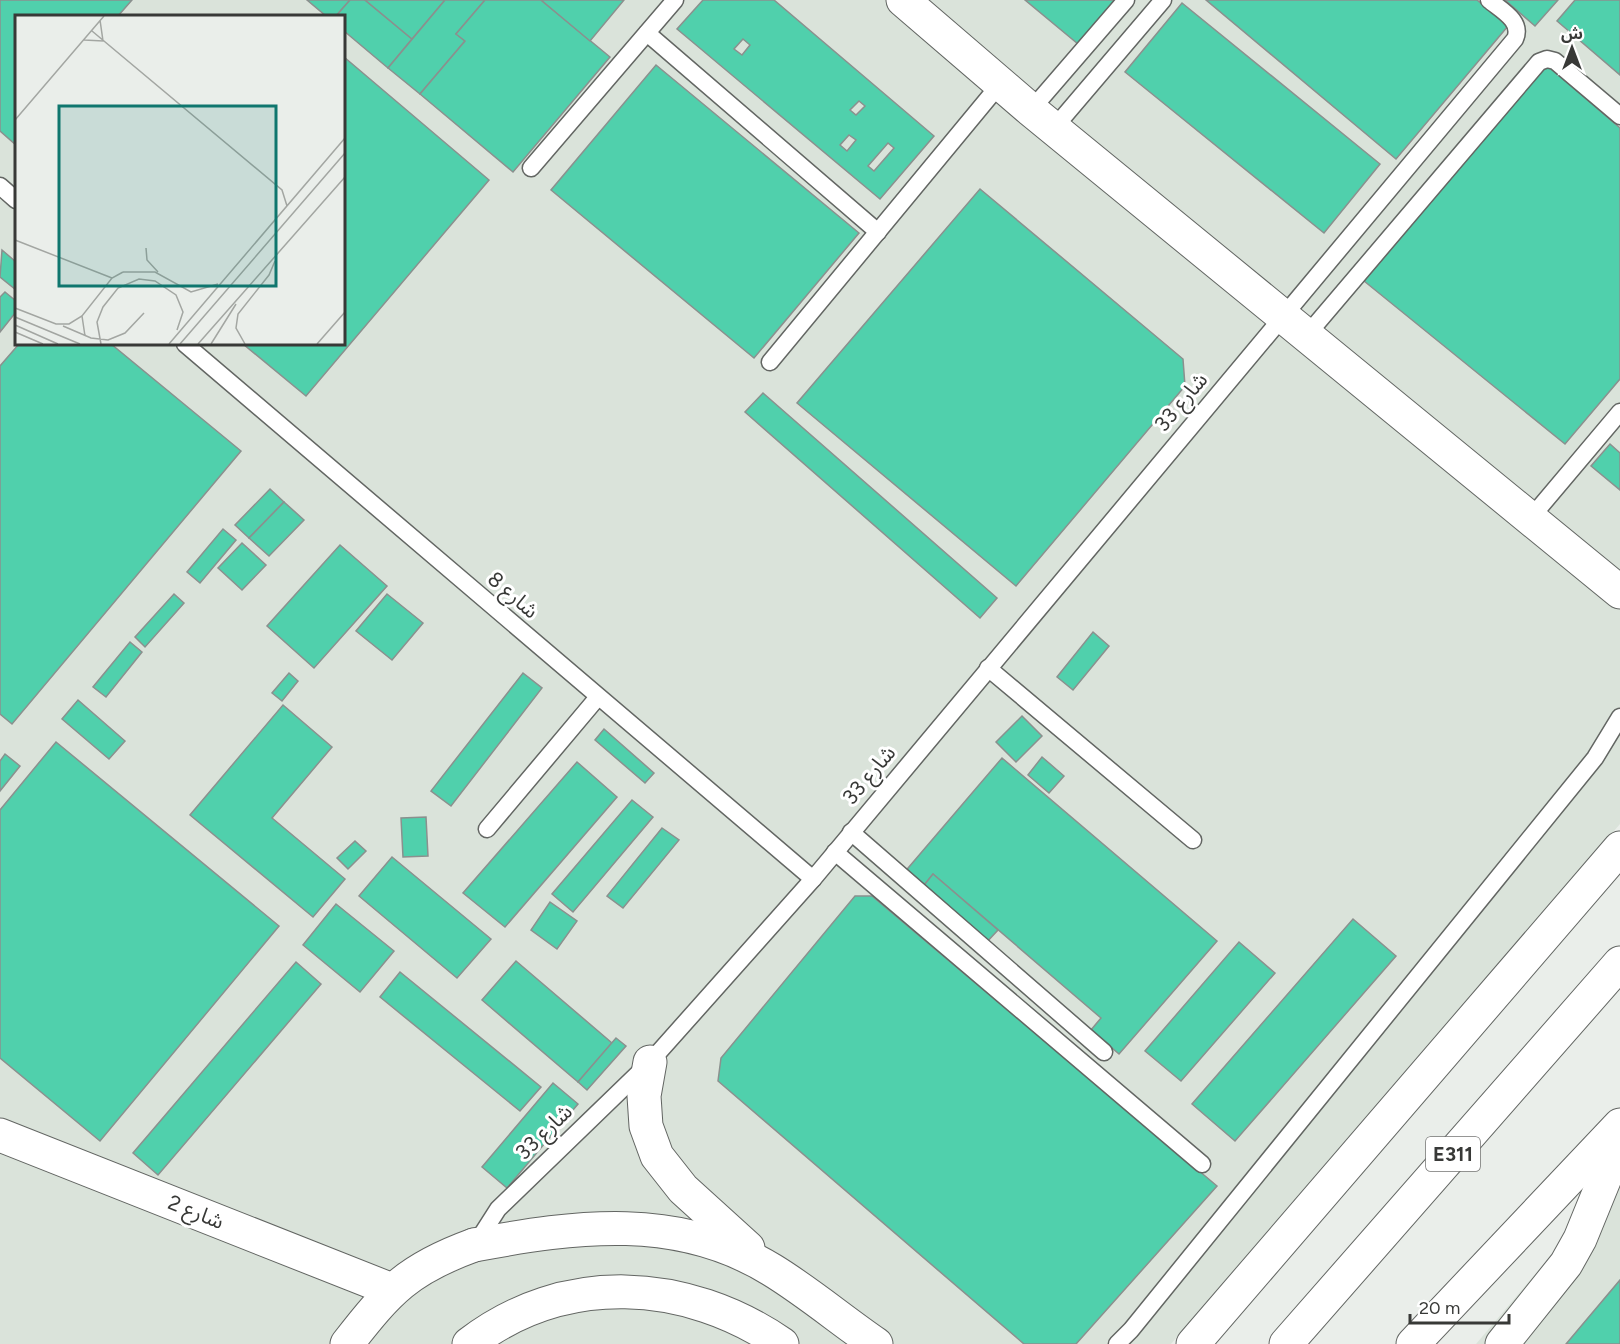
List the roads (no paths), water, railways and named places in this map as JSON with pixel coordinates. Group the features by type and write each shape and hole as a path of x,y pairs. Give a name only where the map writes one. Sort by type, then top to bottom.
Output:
{"main road":[{"path":"903,0 1042,119 1528,520 1620,592"},
{"path":"1193,1344 1620,848"},
{"name":"E311","path":"1286,1344 1620,963"},
{"path":"650,1062 644,1096 646,1126 657,1156 683,1189 771,1269 876,1344"},
{"path":"1413,1344 1620,1125"},
{"name":"شارع 2","path":"0,1135 392,1290"},
{"path":"1502,1344 1566,1264 1580,1239 1620,1141"},
{"path":"347,1344 392,1290 439,1259 474,1245 551,1231 613,1227 666,1231 715,1243 771,1269"},
{"path":"469,1344 487,1330 539,1305 596,1292 654,1292 715,1308 759,1329 782,1344"},
{"path":"1166,1344 1219,1313"}],"lane":[{"path":"531,168 675,0"},
{"path":"1042,119 1126,0"},
{"path":"1042,119 1162,0"},
{"name":"شارع 33","path":"474,1245 484,1226 515,1191 650,1062 813,879 1281,316 1515,39 1517,30 1515,22 1489,0"},
{"path":"647,33 878,232"},
{"path":"1306,336 1539,62 1547,59 1555,61 1620,116"},
{"path":"770,362 1000,84"},
{"path":"0,186 15,199"},
{"name":"شارع 8","path":"185,345 813,879"},
{"path":"1528,520 1620,412"},
{"path":"988,668 1193,840"},
{"path":"487,830 598,697"},
{"path":"1117,1344 1131,1330 1595,758 1620,717"},
{"path":"851,832 1104,1052"},
{"path":"835,852 1202,1164"}]}
